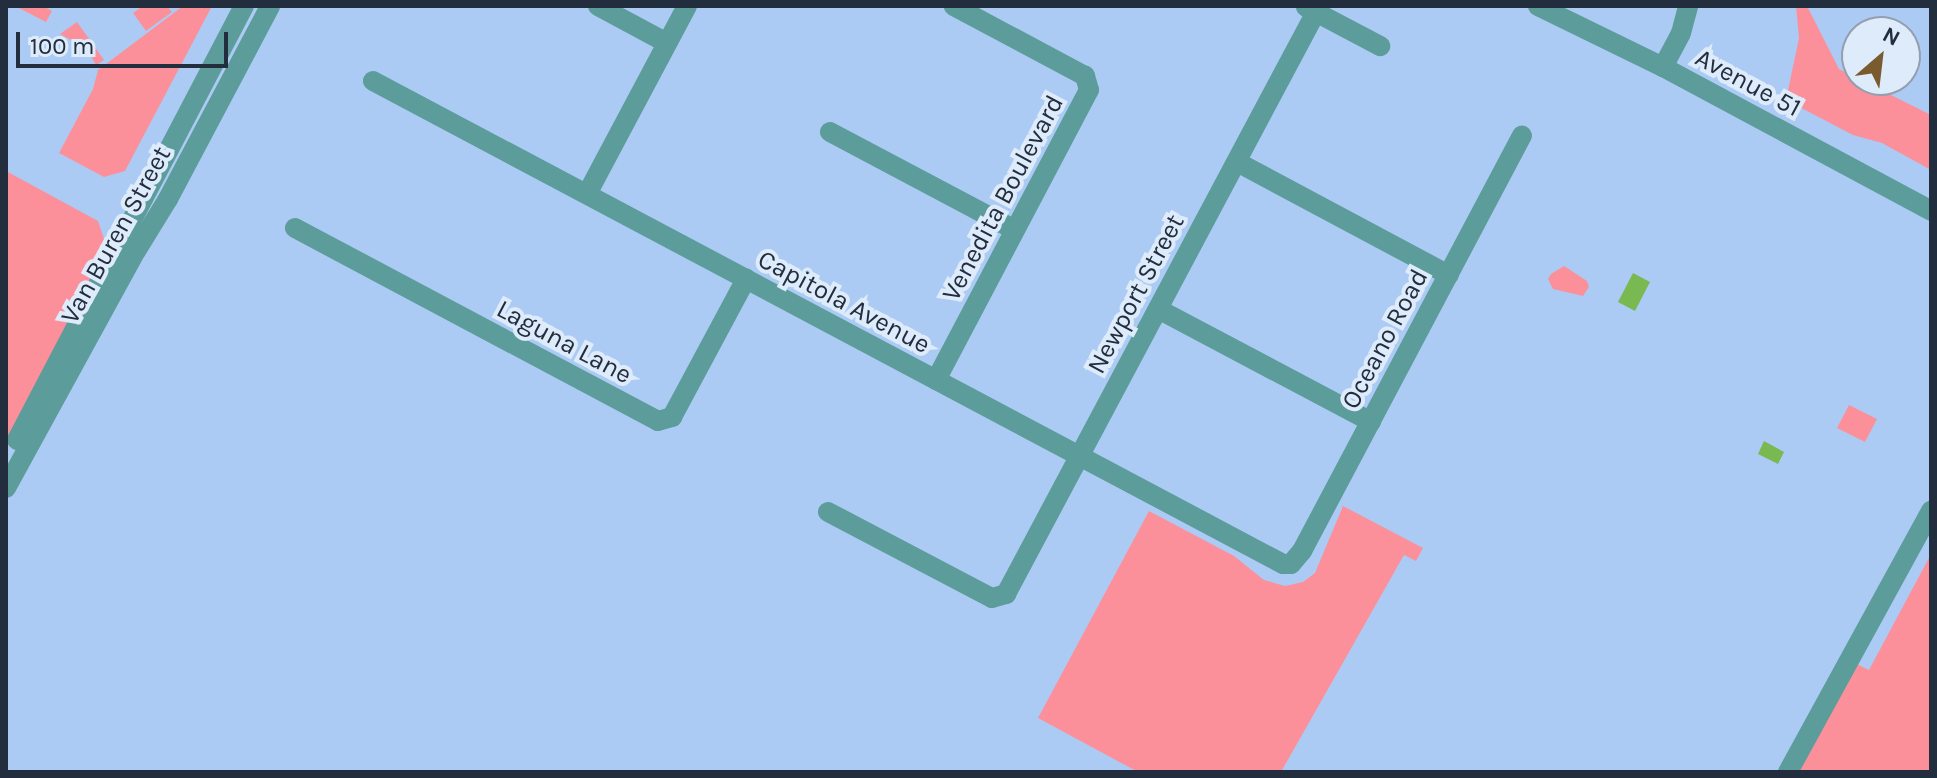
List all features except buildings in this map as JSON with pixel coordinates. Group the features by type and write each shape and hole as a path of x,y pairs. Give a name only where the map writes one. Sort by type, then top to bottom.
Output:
{"street":[{"name":"Van Buren Street","path":"6,462 244,6"},
{"name":"Van Buren Street","path":"6,488 136,251 168,199 270,6"},
{"path":"598,6 667,43"},
{"path":"587,194 687,6"},
{"name":"Venedita Boulevard","path":"936,380 1085,100 1089,83 1076,71 954,6"},
{"name":"Avenue 51","path":"1538,6 1663,67 1931,211"},
{"path":"1663,67 1681,33 1688,6"},
{"path":"1310,9 1380,46"},
{"name":"Newport Street","path":"828,512 982,594 1000,599 1011,585 1237,162 1310,9"},
{"name":"Capitola Avenue","path":"373,81 1273,560 1291,564"},
{"path":"121,218 163,138 180,125"},
{"path":"830,132 1015,230"},
{"name":"Oceano Road","path":"1291,564 1302,551 1522,136"},
{"path":"1237,162 1449,275"},
{"name":"Laguna Lane","path":"295,228 658,421 672,417 746,279"},
{"path":"1158,309 1371,422"},
{"path":"1788,772 1931,511"}],"shaded area":[{"path":"15,6 43,6 52,11 46,22"},
{"path":"143,6 167,6 172,12 146,31 133,13"},
{"path":"183,6 212,6 125,171 104,177 59,153 93,89 98,70"},
{"path":"1796,6 1807,6 1841,70 1841,96 1893,96 1931,115 1931,170 1882,143 1853,135 1786,100 1799,38"},
{"path":"77,22 104,60 96,65 87,49 60,34"},
{"path":"6,171 98,221 104,239 98,271 6,448"},
{"path":"1564,266 1587,281 1589,287 1583,296 1553,289 1548,279"},
{"path":"1633,273 1650,282 1635,311 1618,302"},
{"path":"1849,405 1877,419 1865,442 1837,428"},
{"path":"1764,441 1784,452 1778,464 1758,454"},
{"path":"1343,506 1423,548 1416,561 1404,555 1281,772 1138,772 1038,718 1149,511 1234,556 1264,580 1285,586 1303,582 1315,573"},
{"path":"1931,554 1931,772 1794,772 1853,662 1869,670"}]}
